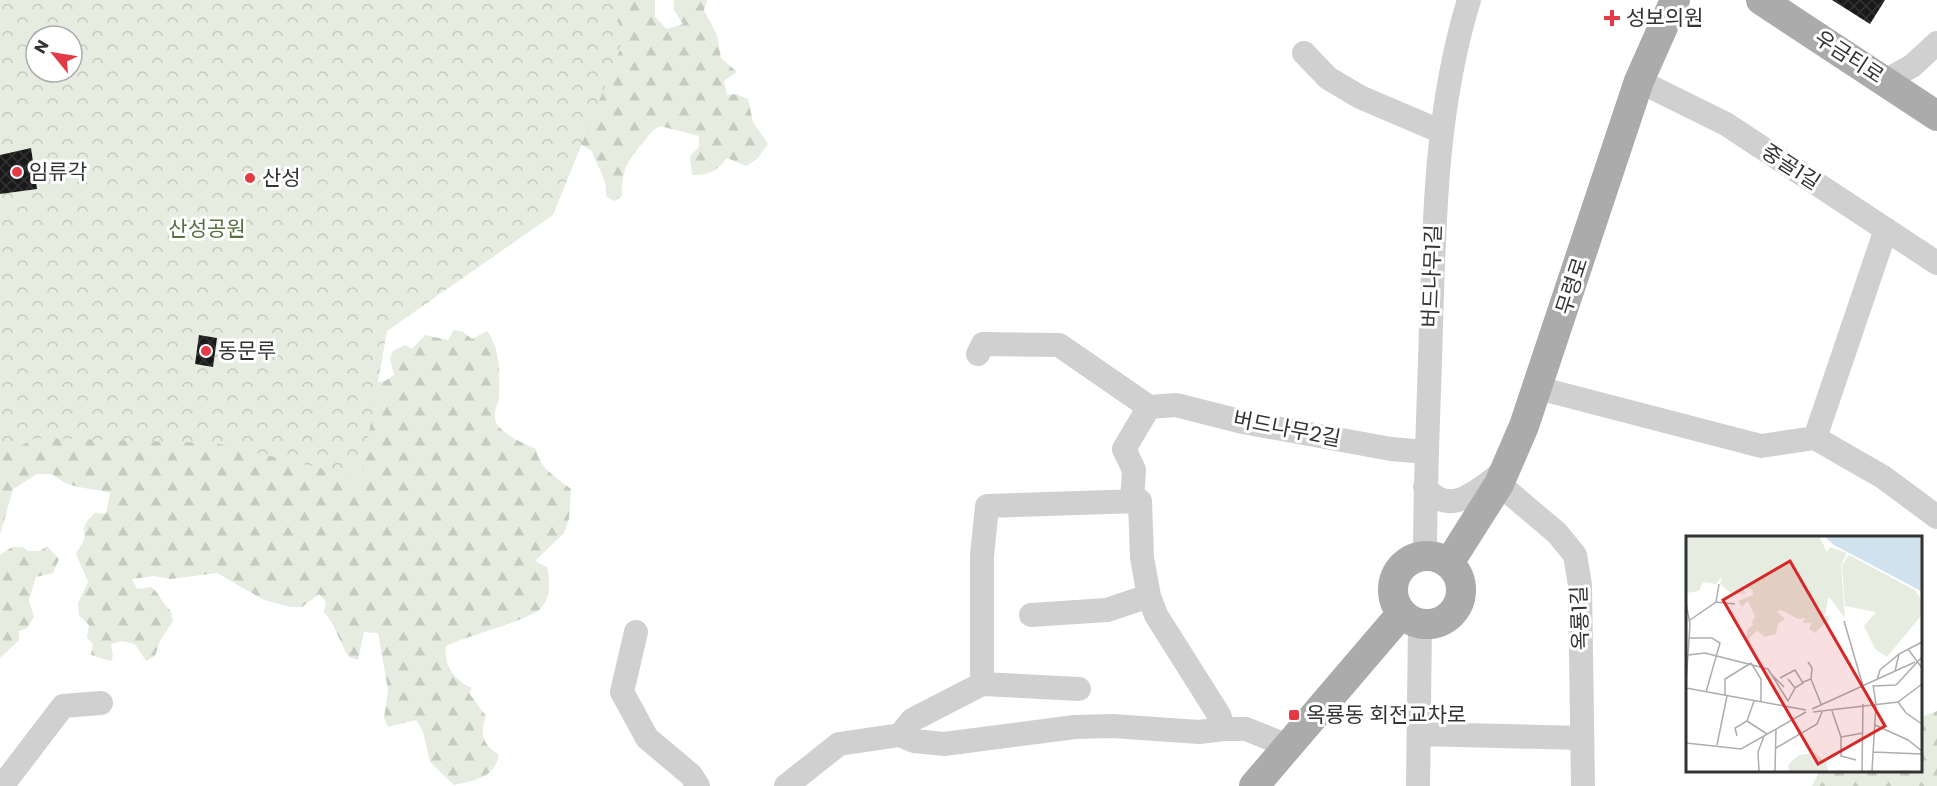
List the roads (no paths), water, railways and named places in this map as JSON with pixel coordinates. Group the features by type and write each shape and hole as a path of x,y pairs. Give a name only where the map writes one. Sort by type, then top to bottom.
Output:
{"main road":[{"name":"무령로","path":"1437,560 1502,477 1538,388 1640,81 1675,0"},
{"name":"우금티로","path":"1761,0 1937,116"},
{"path":"1254,786 1288,746 1411,619 1442,621 1458,605 1461,582 1437,560 1414,558 1397,572 1393,594 1411,619"}],"street":[{"name":"버드나무1길","path":"1437,560 1425,488 1430,293 1436,177 1442,132 1469,0"},
{"path":"1885,81 1912,66 1937,43"},
{"path":"1304,52 1328,78 1360,97 1442,132"},
{"name":"중골1길","path":"1640,81 1726,124 1937,263"},
{"path":"1815,438 1886,230"},
{"path":"978,354 983,344 1059,345 1149,407 1124,448 1134,470 1132,502"},
{"path":"1538,388 1761,446 1815,438 1883,477 1937,517"},
{"name":"버드나무2길","path":"1149,407 1176,405 1243,422 1391,449 1426,452"},
{"path":"1425,488 1434,498 1448,503 1466,498 1502,477"},
{"name":"옥룡1길","path":"1502,477 1575,555 1580,585 1583,786"},
{"path":"982,684 982,556 987,506 1140,501 1142,558 1149,596 1156,615 1219,715 1224,729"},
{"path":"1031,615 1107,610 1149,596"},
{"path":"1411,619 1419,734 1418,786"},
{"path":"636,632 622,692 647,738 691,775 698,786"},
{"path":"900,735 912,720 982,684 1079,689"},
{"path":"2,786 63,706 101,703"},
{"path":"786,786 839,744 900,735 914,741 944,744 1075,727 1112,726 1199,732 1246,729 1288,746"},
{"path":"1419,734 1582,738"}],"place":[{"name":"성보의원","path":"1612,18"},
{"name":"임류각","path":"17,172"},
{"name":"산성","path":"250,178"},
{"name":"동문루","path":"206,351"},
{"name":"옥룡동 회전교차로","path":"1294,715"}],"park label":[{"name":"산성공원","path":"207,229"}]}
